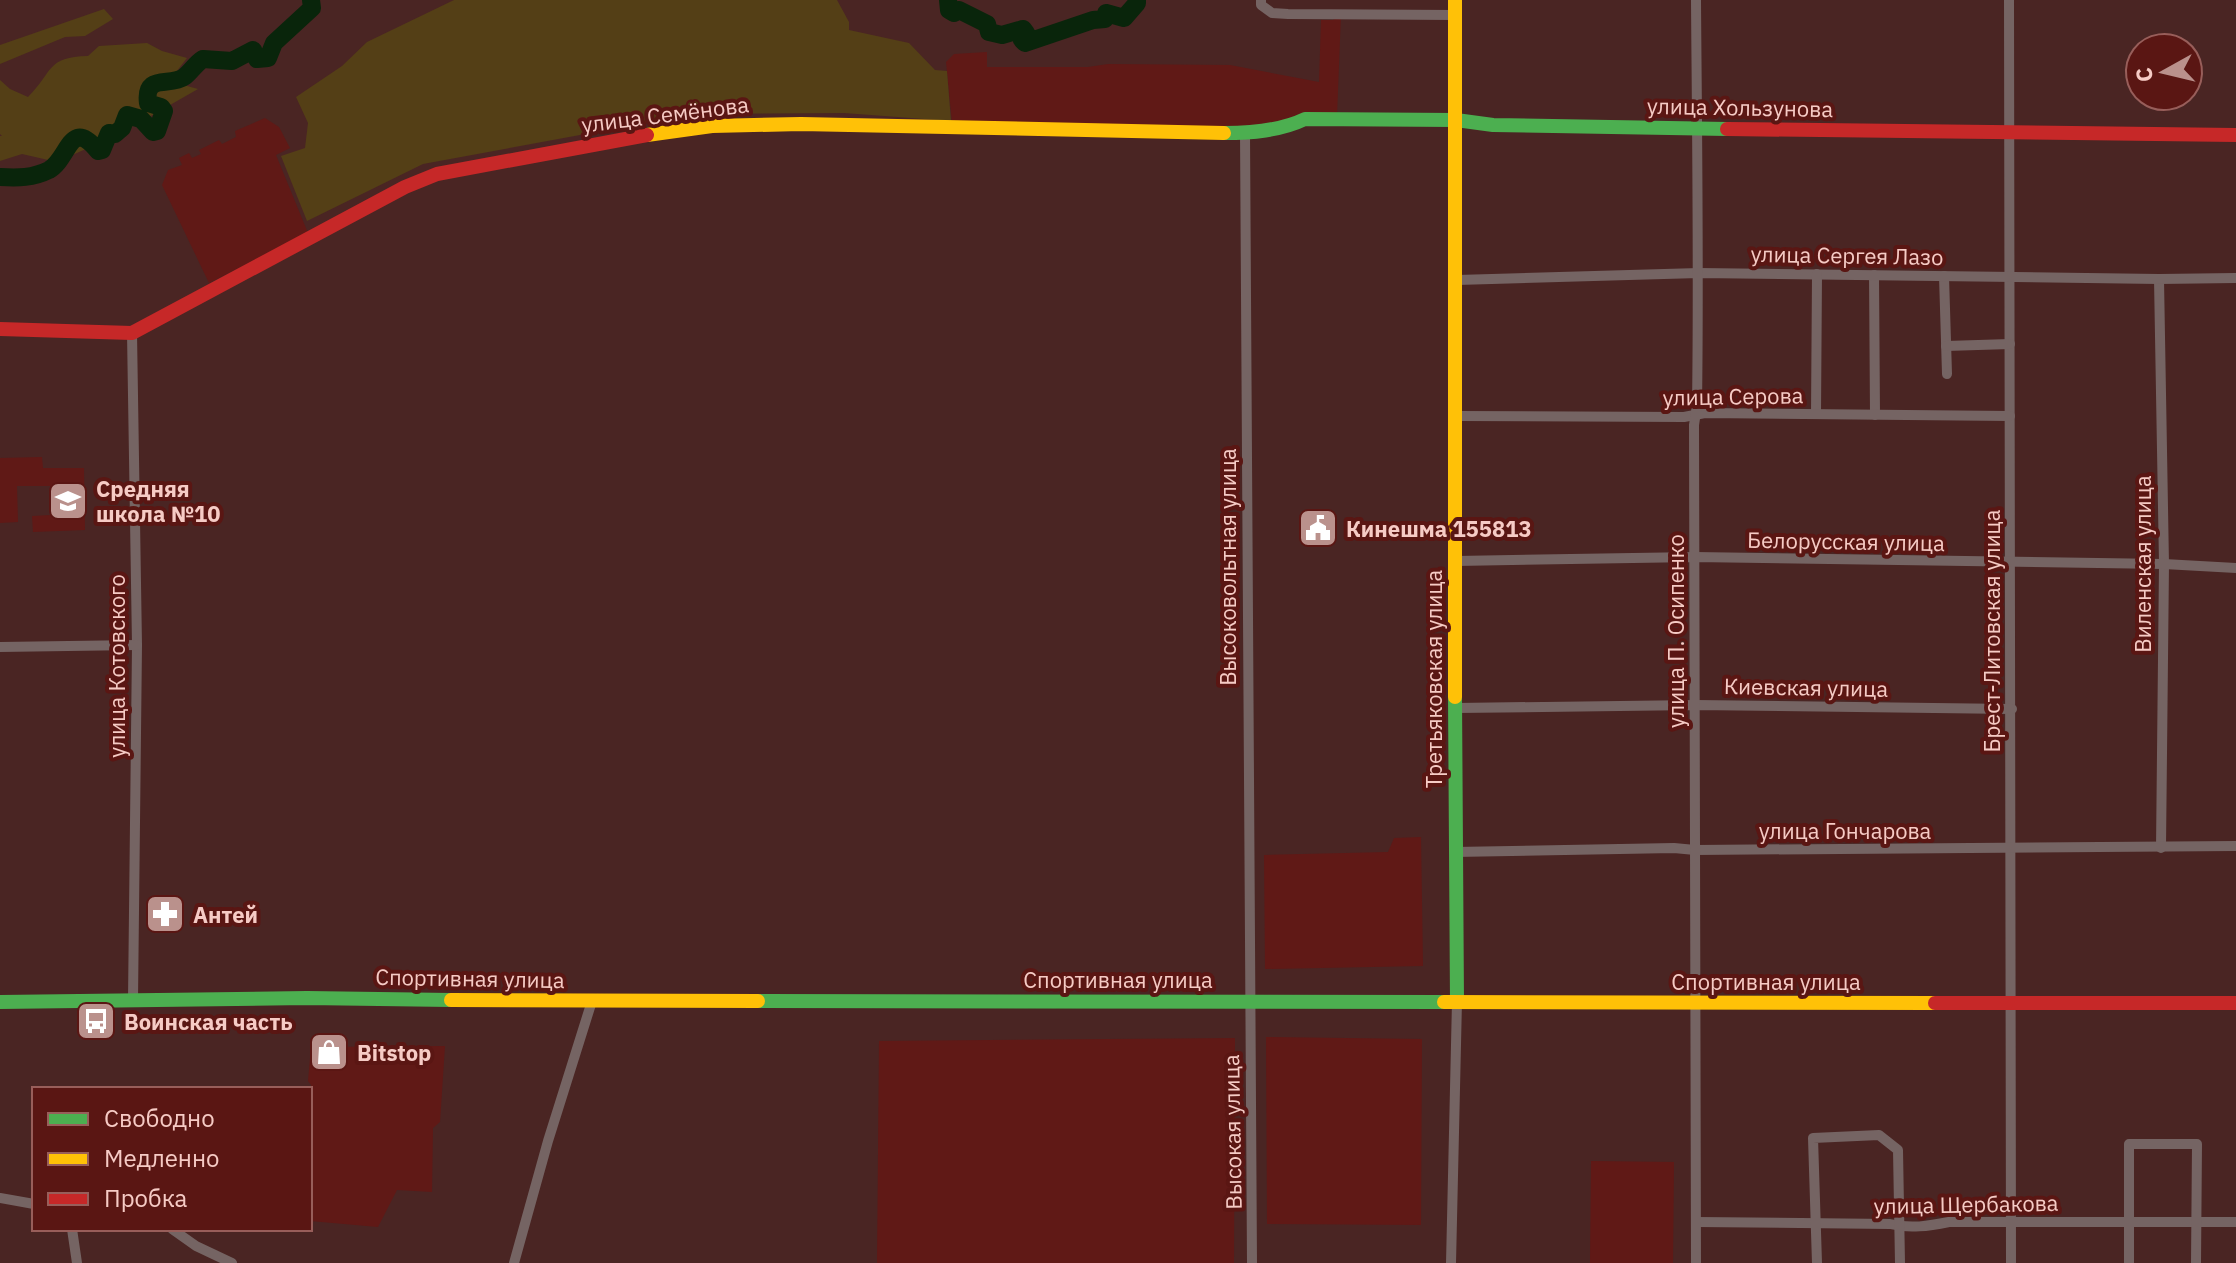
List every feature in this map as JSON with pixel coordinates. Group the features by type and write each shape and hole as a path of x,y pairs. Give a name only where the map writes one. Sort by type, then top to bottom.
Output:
{"street":[{"path":"1261,0 1261,5 1272,13 1455,7"},
{"name":"улица П. Осипенко","path":"1696,0 1699,273 1695,415 1696,1263"},
{"name":"Брест-Литовская улица","path":"2009,0 2011,1263"},
{"name":"Третьяковская улица","path":"1451,1263 1457,1001 1454,852 1457,416 1455,7"},
{"name":"улица Хользунова","path":"1245,133 1290,126 1305,119 1456,120 1493,125 1697,129 2236,135"},
{"name":"улица Семёнова","path":"132,333 405,187 437,174 626,138 712,126 765,124 1245,133"},
{"name":"Высоковольтная улица","path":"1245,133 1250,1001"},
{"name":"улица Сергея Лазо","path":"1457,280 1699,273 2236,278"},
{"path":"1816,414 1817,274"},
{"path":"1874,275 1875,415"},
{"path":"1944,276 1947,374"},
{"name":"Виленская улица","path":"2159,279 2164,564 2161,848"},
{"path":"0,329 132,333"},
{"name":"улица Котовского","path":"132,333 137,645 133,1000"},
{"path":"1946,346 2010,344"},
{"name":"улица Серова","path":"1457,416 1705,413 2010,416"},
{"name":"Белорусская улица","path":"1456,561 1695,557 2164,564 2236,568"},
{"path":"0,647 137,645"},
{"name":"Киевская улица","path":"1456,708 1696,705 2012,709"},
{"name":"улица Гончарова","path":"1454,852 2236,846"},
{"name":"Спортивная улица","path":"0,1002 307,998 2236,1003"},
{"path":"514,1263 592,1001"},
{"name":"Высокая улица","path":"1250,1001 1252,1263"},
{"path":"1817,1263 1813,1138 1879,1135 1898,1150 1900,1263"},
{"path":"2129,1263 2129,1144 2197,1144 2196,1263"},
{"path":"0,1198 32,1204"},
{"name":"улица Щербакова","path":"1697,1222 1899,1226 1949,1222 2236,1222"},
{"path":"72,1231 77,1263"},
{"path":"175,1231 196,1246 232,1263"}],"shaded area":[{"path":"454,0 837,0 849,22 849,30 909,43 935,70 947,71 951,121 844,113 694,114 423,164 307,221 281,156 305,148 308,123 296,97 342,66 367,42"},
{"path":"104,9 113,19 85,36 65,37 0,64 0,45"},
{"path":"1341,14 1337,116 1245,129 952,123 946,62 954,54 987,52 987,67 1230,65 1319,82 1321,20 1333,20"},
{"path":"147,43 187,58 169,81 198,89 121,133 57,162 22,154 0,161 0,80 10,89 28,97 52,67 65,59 88,56 99,46"},
{"path":"265,118 279,127 290,148 276,155 308,233 209,283 162,185 168,170 182,165 179,158 189,153 192,158 201,154 199,150 219,140 222,144 236,137 235,131"},
{"name":"Средняя школа №10","path":"42,457 43,468 84,468 85,530 33,532 32,516 51,515 50,486 17,486 18,522 0,523 0,458"},
{"path":"1421,837 1423,966 1265,969 1264,855 1388,852 1394,838"},
{"path":"1266,1037 1422,1039 1421,1225 1267,1224"},
{"path":"1235,1038 1234,1263 877,1263 879,1041"},
{"path":"445,1046 440,1122 433,1128 432,1192 397,1190 378,1227 312,1221 312,1087 308,1081 311,1047"},
{"path":"1591,1161 1674,1162 1673,1263 1590,1263"}],"waterway":[{"path":"0,177 25,177 49,170 75,139 89,141 98,151 102,150 109,133 115,134 122,128 127,115 141,119 153,132 157,131 164,111 148,103 148,94 154,84 184,77 203,59 232,61 253,50 257,59 268,58 274,43 312,8 311,0"},
{"path":"948,0 949,10 954,13 959,10 987,24 989,32 1002,35 1023,29 1026,33 1022,40 1025,43 1093,20 1105,19 1106,13 1124,18 1137,0"}],"traffic: fast":[{"path":"1224,133 1265,130 1305,119 1456,120 1493,125 1727,129"},
{"path":"1455,697 1457,1001"},
{"path":"0,1002 307,998 451,1000"},
{"path":"758,1001 1444,1002"}],"traffic: slow":[{"path":"1455,0 1455,697"},
{"path":"647,135 712,126 801,124 1224,133"},
{"path":"451,1000 758,1001"},
{"path":"1444,1002 1935,1003"}],"traffic: jam":[{"path":"1727,129 2236,135"},
{"path":"0,329 132,333 405,187 437,174 647,135"},
{"path":"1935,1003 2236,1003"}],"place":[{"name":"Средняя школа №10","path":"68,501"},
{"name":"Кинешма 155813","path":"1318,528"},
{"name":"Антей","path":"165,914"},
{"name":"Воинская часть","path":"96,1021"},
{"name":"Bitstop","path":"329,1052"}]}
